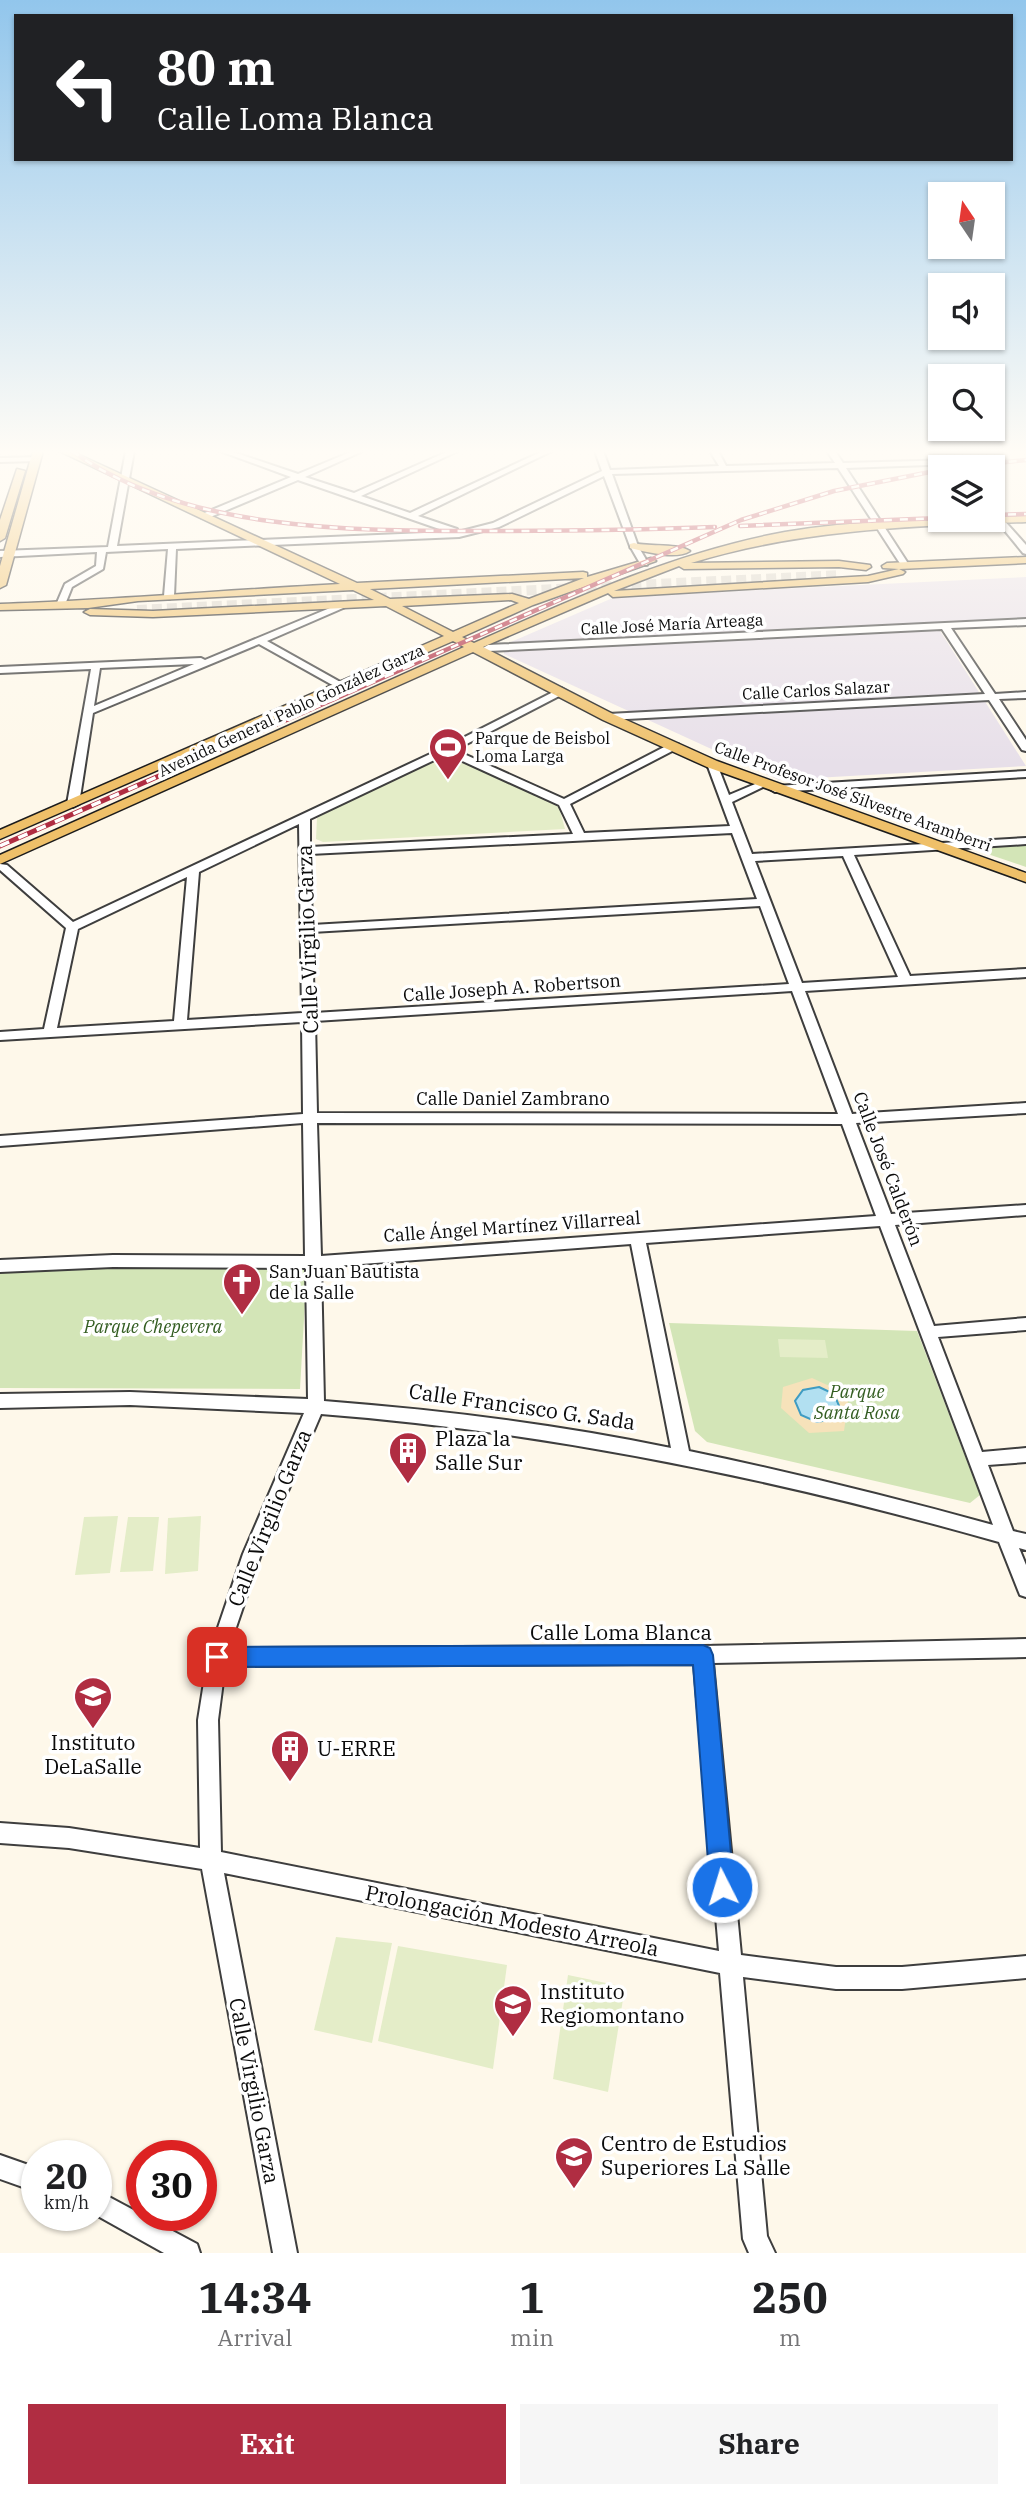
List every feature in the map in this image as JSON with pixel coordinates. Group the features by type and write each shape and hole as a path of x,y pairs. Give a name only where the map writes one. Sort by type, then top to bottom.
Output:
{"main road":[{"path":"0,585 4,556"},
{"name":"Calle Profesor José Silvestre Aramberri","path":"290,556 482,648 608,717 712,764 769,787 1026,878"},
{"path":"89,609 169,596 567,577 615,570 667,556"},
{"name":"Avenida General Pablo González Garza","path":"1,866 482,648 596,592 697,556"},
{"path":"866,567 835,572 1026,560"},
{"path":"667,566 839,564 902,569 1026,568"},
{"path":"482,648 611,594 868,579 902,569"},
{"name":"Avenida General Pablo González Garza","path":"0,835 453,635 615,570"},
{"path":"0,607 61,606 127,615 512,597 529,603"},
{"path":"0,617 138,606"}],"street":[{"path":"61,606 68,586 100,567 104,556"},
{"path":"169,596 171,556"},
{"path":"640,556 644,563"},
{"path":"896,556 902,569"},
{"path":"90,711 345,605"},
{"name":"Calle José María Arteaga","path":"482,648 1026,622"},
{"path":"945,626 1026,748"},
{"path":"260,641 339,685"},
{"path":"0,670 212,660"},
{"path":"73,804 96,666"},
{"path":"72,926 447,750 561,691"},
{"name":"Calle Carlos Salazar","path":"608,717 1026,695"},
{"path":"564,803 674,746"},
{"path":"447,750 564,803 580,837"},
{"name":"Calle José Calderón","path":"712,764 1026,1589"},
{"path":"725,801 769,787 1026,774"},
{"name":"Calle Virgilio Garza","path":"285,2253 211,1860 208,1720 217,1657 252,1554 316,1405 304,817"},
{"path":"306,851 735,829"},
{"path":"747,858 1026,841"},
{"path":"847,852 905,979"},
{"path":"1,866 72,926"},
{"path":"180,1026 193,870"},
{"path":"307,929 765,902"},
{"path":"49,1034 72,926"},
{"name":"Calle Joseph A. Robertson","path":"0,1036 1026,973"},
{"name":"Calle Daniel Zambrano","path":"0,1141 312,1118 849,1119 1026,1108"},
{"name":"Calle Ángel Martínez Villarreal","path":"0,1266 113,1261 315,1262 1026,1210"},
{"path":"637,1237 681,1454"},
{"path":"930,1332 1026,1324"},
{"name":"Calle Francisco G. Sada","path":"0,1401 88,1398 316,1405 510,1425 681,1454 849,1492 1026,1542"},
{"path":"978,1460 1026,1455"},
{"name":"Calle Loma Blanca","path":"217,1657 703,1655 1026,1648"},
{"path":"703,1655 755,2239 762,2253"},
{"name":"Prolongación Modesto Arreola","path":"0,1833 69,1838 211,1860 729,1964 835,1978 902,1978 1026,1967"},
{"path":"0,2167 21,2174"},
{"path":"112,2211 188,2253"}],"shaded area":[{"path":"1026,577 1026,618 935,623 1026,766 779,780 504,654 504,645 615,597"}],"green space":[{"name":"Parque de Beisbol Loma Larga","path":"448,754 559,807 565,829 323,842 316,839 317,818"},
{"path":"1026,841 1026,867 967,847"},
{"name":"Parque Chepevera","path":"76,1265 307,1266 300,1389 0,1388 0,1268"},
{"name":"Parque Santa Rosa","path":"669,1323 917,1331 980,1495 970,1503 707,1442 695,1431"},
{"path":"778,1339 825,1340 828,1358 780,1357"},
{"path":"118,1516 110,1573 75,1575 84,1517"},
{"path":"201,1516 198,1571 165,1574 168,1518"},
{"path":"128,1517 159,1517 153,1571 120,1572"},
{"path":"336,1937 392,1943 372,2043 314,2030"},
{"path":"398,1946 507,1965 493,2069 378,2041"},
{"path":"568,1975 625,1987 608,2092 553,2079"}],"sand":[{"path":"812,1378 849,1395 844,1431 809,1433 781,1408 783,1387"}],"water":[{"path":"819,1387 834,1394 840,1408 833,1419 817,1422 801,1415 795,1401 803,1390"}],"tunnel":[{"path":"137,610 839,575"}],"railway":[{"path":"407,667 659,556"},
{"path":"0,846 411,665"}],"place":[{"name":"Parque de Beisbol Loma Larga","path":"448,781"},
{"name":"San Juan Bautista de la Salle","path":"242,1316"},
{"name":"Plaza la Salle Sur","path":"408,1485"},
{"name":"Instituto DeLaSalle","path":"93,1730"},
{"name":"U-ERRE","path":"290,1783"},
{"name":"Instituto Regiomontano","path":"513,2038"},
{"name":"Centro de Estudios Superiores La Salle","path":"574,2190"}],"route":[{"path":"217,1657 703,1655 722,1887"}]}
